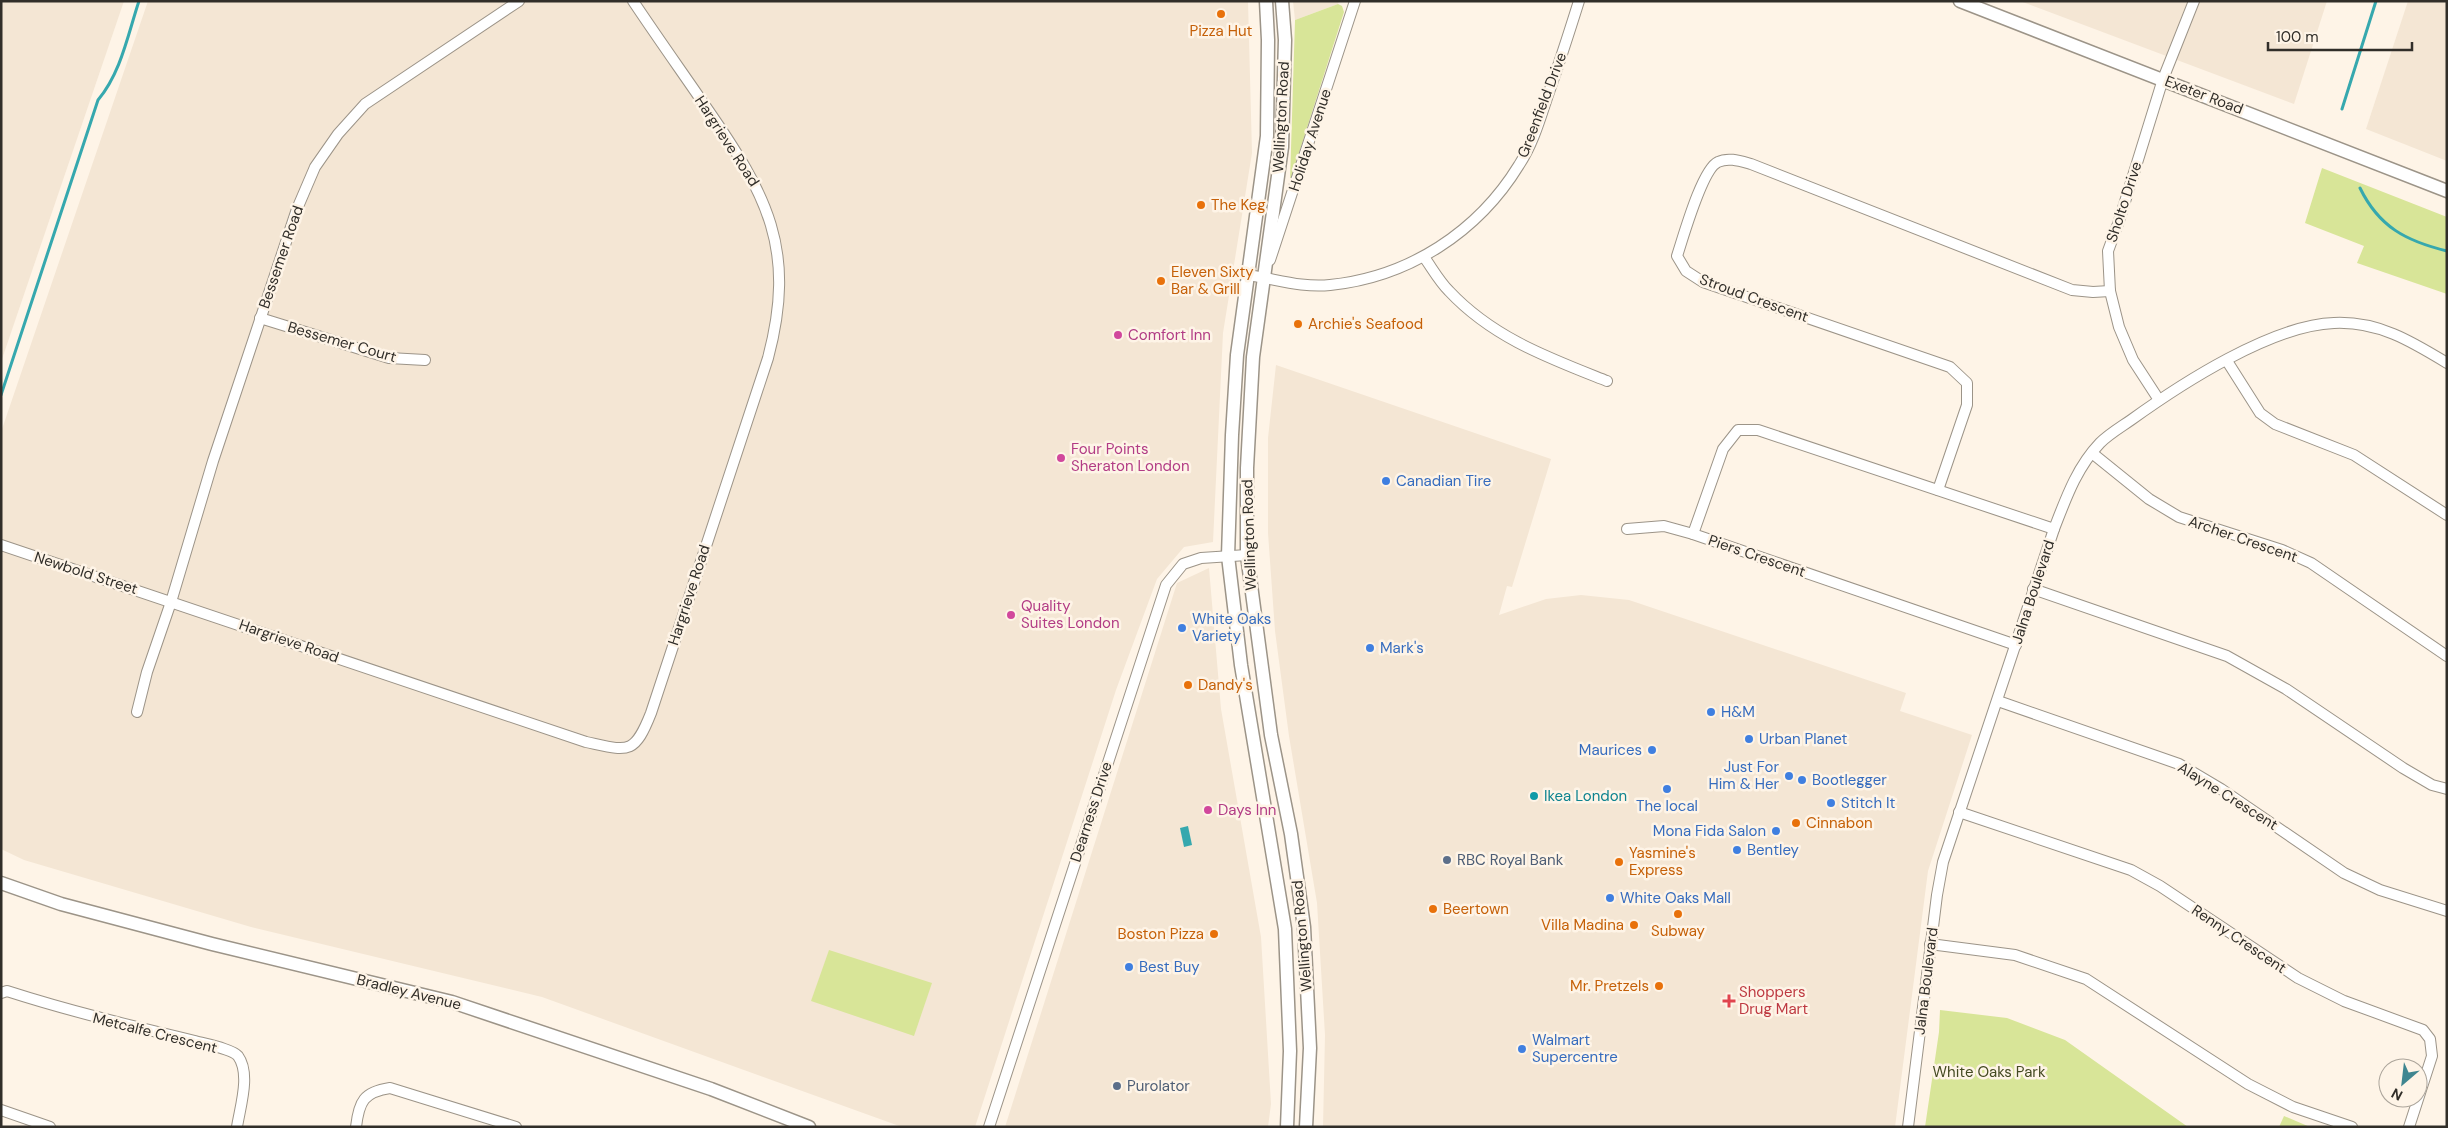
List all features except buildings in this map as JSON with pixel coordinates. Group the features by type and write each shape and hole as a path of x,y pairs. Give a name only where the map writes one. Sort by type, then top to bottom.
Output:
{"main road":[{"name":"Wellington Road","path":"1266,1 1268,40 1267,136 1237,355 1228,556 1235,624 1285,938 1290,1051 1287,1127"},
{"name":"Wellington Road","path":"1282,1 1285,40 1282,147 1253,357 1247,468 1247,555 1269,720 1290,834 1304,936 1310,1048 1306,1127"},
{"name":"Exeter Road","path":"1960,1 2447,191"},
{"name":"Bradley Avenue","path":"1,883 61,904 452,1002 711,1089 781,1122 809,1127"},
{"path":"1285,938 1304,936"}],"street":[{"name":"Bessemer Road","path":"137,712 147,672 172,602 212,467 260,318 305,188 321,157 338,134 365,104 383,90 519,1"},
{"name":"Hargrieve Road","path":"172,602 586,742 620,750 635,745 643,734 651,713 768,358 777,318 780,272 771,222 751,174 633,1"},
{"name":"Holiday Avenue","path":"1264,278 1356,1"},
{"name":"Greenfield Drive","path":"1248,275 1292,285 1330,285 1384,274 1424,257 1468,227 1501,191 1520,164 1535,134 1579,1"},
{"name":"Sholto Drive","path":"2159,400 2133,360 2119,327 2110,291 2108,251 2163,79 2194,1"},
{"name":"Stroud Crescent","path":"1938,490 1967,405 1967,383 1950,367 1704,282 1686,271 1677,256 1697,196 1709,170 1716,162 1727,159 1751,164 2072,290 2110,291"},
{"path":"1424,257 1448,290 1474,315 1502,335 1534,353 1607,381"},
{"name":"Bessemer Court","path":"260,318 389,358 425,360"},
{"name":"Jalna Boulevard","path":"1908,1127 1930,944 1944,862 2054,529 2072,482 2092,453 2101,442 2159,400 2272,338 2314,325 2336,323 2375,328 2408,339 2447,363"},
{"path":"2227,361 2260,413 2275,424 2354,455 2447,515"},
{"name":"Piers Crescent","path":"2016,645 1693,534 1723,449 1738,430 1758,430 2054,529"},
{"name":"Archer Crescent","path":"2092,453 2149,500 2179,517 2282,550 2311,563 2447,656"},
{"path":"1626,529 1664,526 1693,534"},
{"name":"Newbold Street","path":"1,545 172,602"},
{"name":"Dearness Drive","path":"989,1127 1166,585 1183,564 1201,558 1247,555"},
{"path":"2033,589 2227,656 2286,689 2403,768 2432,785 2447,789"},
{"name":"Alayne Crescent","path":"1998,701 2179,764 2221,789 2344,873 2380,890 2447,912"},
{"name":"Renny Crescent","path":"1959,812 2131,870 2160,886 2298,978 2344,1001 2423,1030 2432,1045 2432,1056 2408,1127"},
{"path":"1930,944 2014,955 2086,979 2248,1084 2293,1107 2352,1127"},
{"name":"Metcalfe Crescent","path":"1,993 7,991 74,1013 211,1045 236,1054 242,1063 244,1074 237,1127"},
{"path":"356,1127 357,1114 372,1090 390,1088 516,1127"},
{"path":"1,1110 50,1127"}],"shaded area":[{"path":"1,1 124,1 1,362"},
{"path":"148,1 1248,1 1252,153 1223,333 1213,542 1184,547 1157,579 1116,690 975,1127 902,1127 542,997 251,927 24,860 1,849 1,432"},
{"path":"1293,1 1339,1 1338,4 1295,20"},
{"path":"2020,1 2327,1 2294,104"},
{"path":"2408,1 2447,1 2447,161 2366,129"},
{"path":"1276,365 1551,459 1512,587 1507,586 1499,615 1546,599 1581,595 1629,600 1906,693 1900,711 1972,735 1928,871 1895,1127 1323,1127 1325,1035 1317,903 1289,736 1275,631 1268,533 1268,438"},
{"path":"1209,568 1221,709 1261,937 1271,1104 1268,1127 1005,1127 1177,583"}],"green space":[{"path":"1338,4 1342,6 1344,12 1290,181 1295,20"},
{"path":"2322,168 2447,217 2447,294 2357,263 2364,246 2305,223"},
{"path":"829,950 932,983 914,1036 811,1001"},
{"name":"White Oaks Park","path":"1940,1010 2007,1018 2065,1040 2188,1127 1925,1127 1939,1032"},
{"path":"2284,1116 2310,1127 2279,1127"}],"water":[{"path":"1188,826 1192,845 1184,847 1180,828"}],"waterway":[{"path":"1,395 98,100 113,78 118,66 139,1"},
{"path":"2342,109 2376,1"},
{"path":"2360,188 2376,213 2395,230 2406,237 2447,251"}],"place":[{"name":"Pizza Hut","path":"1221,14"},
{"name":"The Keg","path":"1201,205"},
{"name":"Eleven Sixty Bar & Grill","path":"1161,281"},
{"name":"Archie's Seafood","path":"1298,324"},
{"name":"Comfort Inn","path":"1118,335"},
{"name":"Four Points Sheraton London","path":"1061,458"},
{"name":"Canadian Tire","path":"1386,481"},
{"name":"Quality Suites London","path":"1011,615"},
{"name":"White Oaks Variety","path":"1182,628"},
{"name":"Mark's","path":"1370,648"},
{"name":"Dandy's","path":"1188,685"},
{"name":"H&M","path":"1711,712"},
{"name":"Urban Planet","path":"1749,739"},
{"name":"Maurices","path":"1652,750"},
{"name":"Just For Him & Her","path":"1789,776"},
{"name":"Bootlegger","path":"1802,780"},
{"name":"The local","path":"1667,789"},
{"name":"Ikea London","path":"1534,796"},
{"name":"Stitch It","path":"1831,803"},
{"name":"Days Inn","path":"1208,810"},
{"name":"Cinnabon","path":"1796,823"},
{"name":"Mona Fida Salon","path":"1776,831"},
{"name":"Bentley","path":"1737,850"},
{"name":"RBC Royal Bank","path":"1447,860"},
{"name":"Yasmine's Express","path":"1619,862"},
{"name":"White Oaks Mall","path":"1610,898"},
{"name":"Beertown","path":"1433,909"},
{"name":"Subway","path":"1678,914"},
{"name":"Villa Madina","path":"1634,925"},
{"name":"Boston Pizza","path":"1214,934"},
{"name":"Best Buy","path":"1129,967"},
{"name":"Mr. Pretzels","path":"1659,986"},
{"name":"Shoppers Drug Mart","path":"1729,1001"},
{"name":"Walmart Supercentre","path":"1522,1049"},
{"name":"Purolator","path":"1117,1086"}]}
